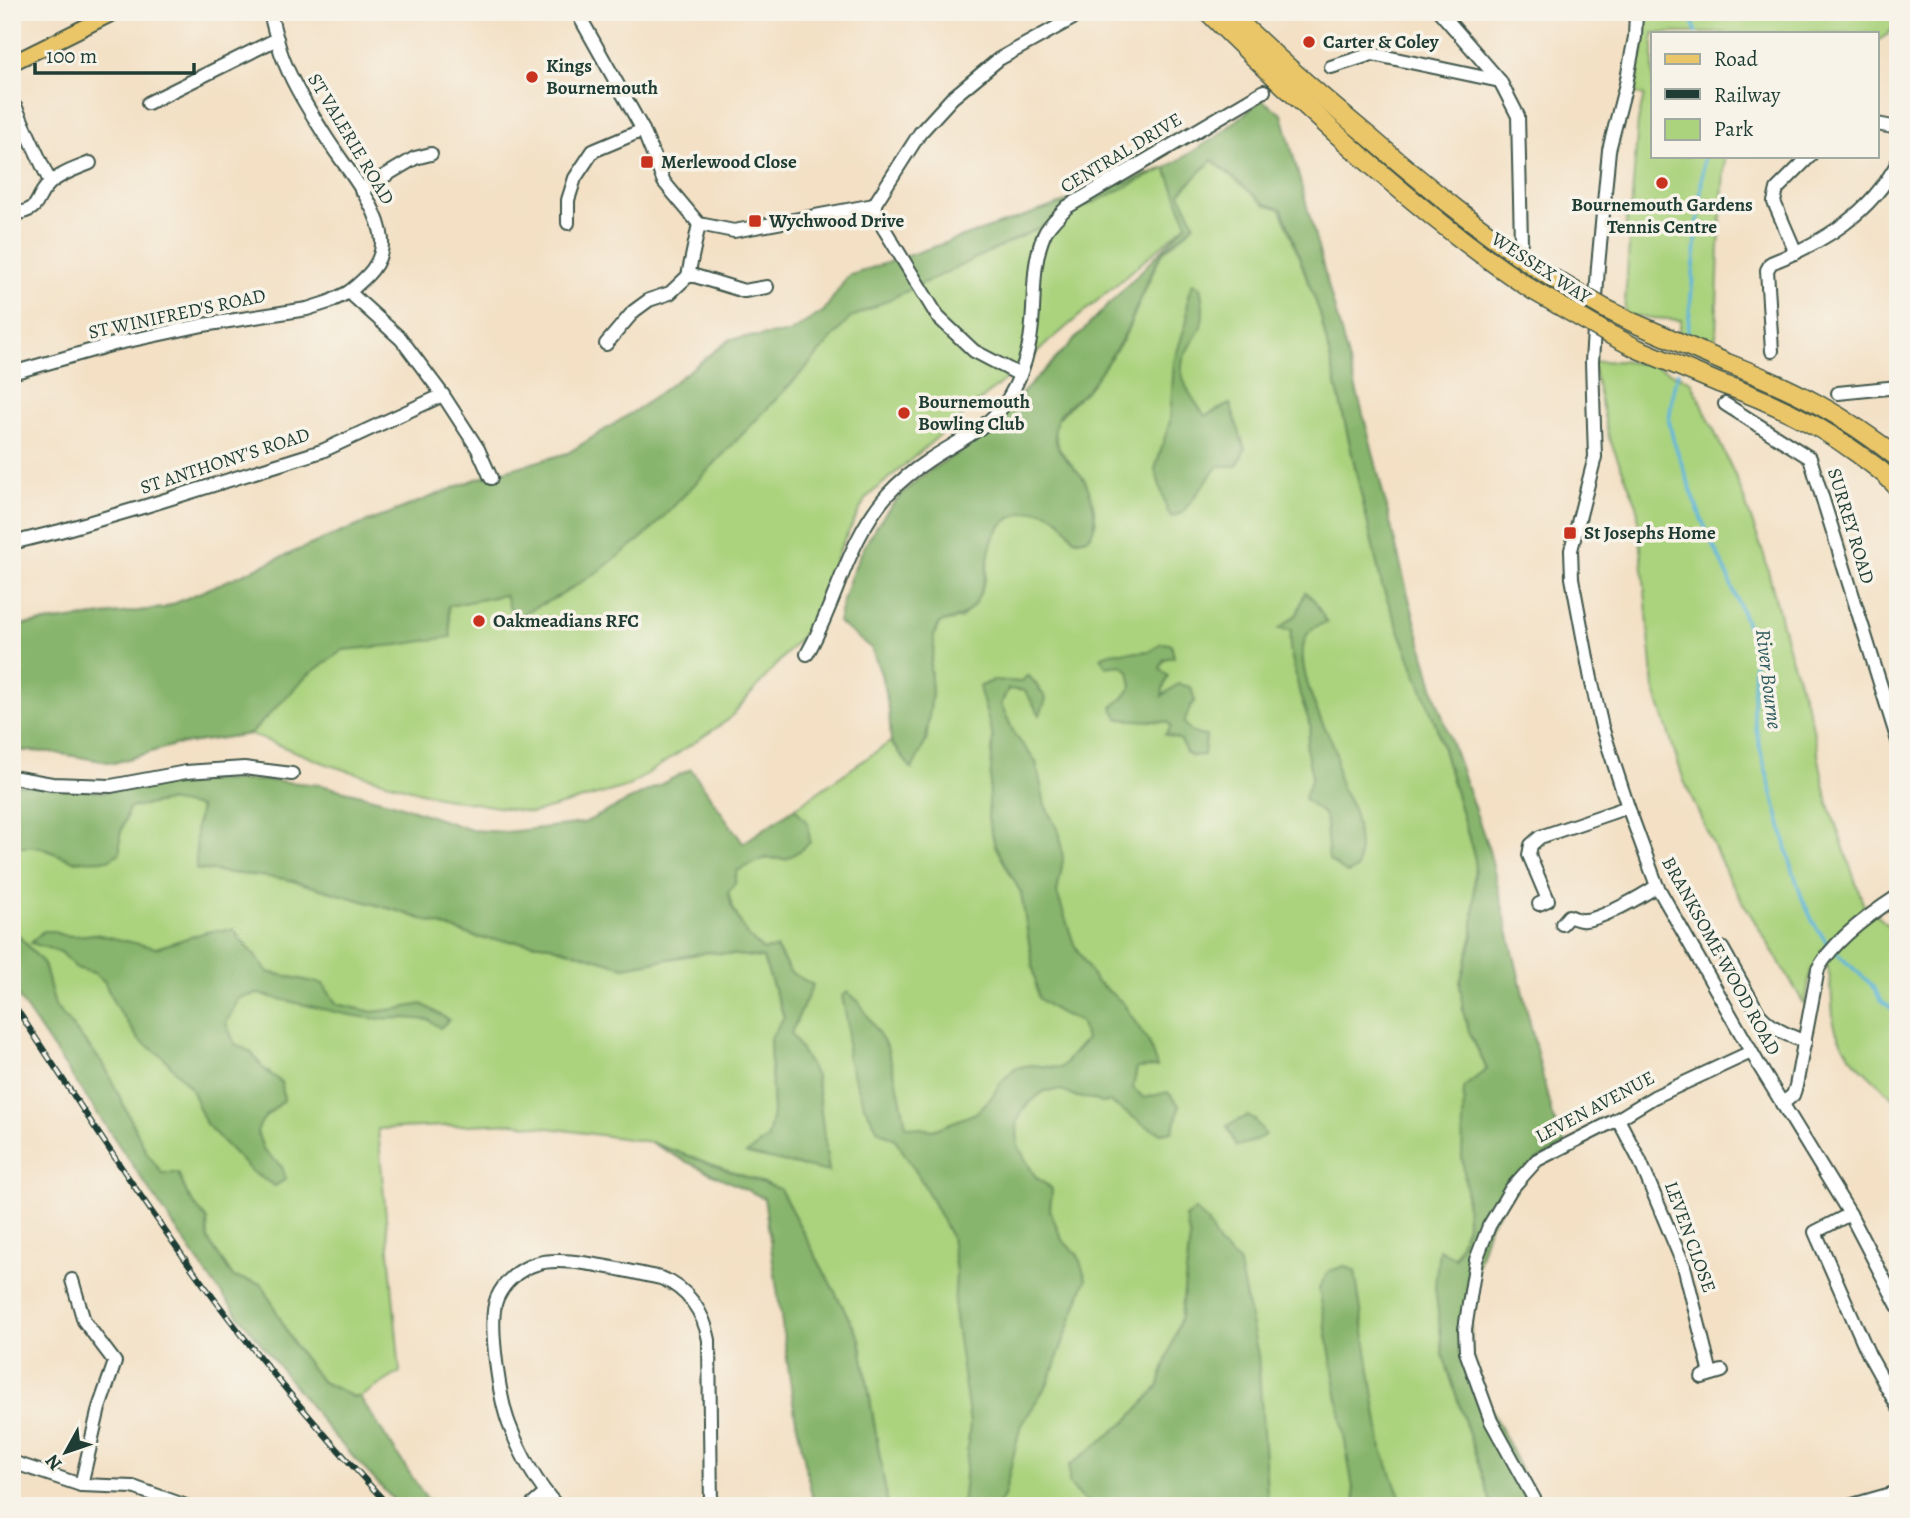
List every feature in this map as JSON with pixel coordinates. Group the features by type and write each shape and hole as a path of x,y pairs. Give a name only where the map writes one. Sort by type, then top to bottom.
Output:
{"highway":[{"name":"WESSEX WAY","path":"1208,12 1273,76 1413,202 1471,248 1534,291 1605,332 1718,383 1777,405 1825,431 1876,467 1898,488"},
{"name":"WESSEX WAY","path":"1229,12 1273,76 1549,276 1632,322 1783,385 1854,426 1898,457"}],"main road":[{"path":"12,63 96,16 115,12"}],"street":[{"name":"ST VALERIE ROAD","path":"270,12 282,56 303,98 361,190 380,229 381,254 375,268 349,292"},
{"path":"577,12 643,130 664,182 699,224 734,231 874,205 920,133 952,98 999,59 1084,12"},
{"path":"1440,12 1500,81 1518,116 1521,242"},
{"name":"BRANKSOME WOOD ROAD","path":"1636,12 1635,37 1609,150 1598,265 1592,362 1595,457 1571,550 1572,578 1602,727 1657,886 1751,1052 1850,1214 1898,1306"},
{"path":"148,103 277,39"},
{"path":"1340,67 1372,54 1500,81"},
{"name":"CENTRAL DRIVE","path":"807,654 827,615 851,551 880,504 907,475 989,422 1008,400 1020,376 1030,344 1036,261 1044,232 1067,207 1273,76"},
{"path":"12,104 50,182"},
{"path":"1878,124 1898,128"},
{"path":"568,223 568,200 575,178 593,150 643,130"},
{"path":"361,190 415,158 431,154"},
{"path":"1796,253 1774,202 1777,189 1808,158"},
{"path":"1770,347 1767,270 1771,263 1796,253 1850,221 1878,191 1898,162"},
{"path":"12,215 24,213 37,205 50,182 90,163"},
{"path":"874,205 883,227 938,317 974,351 1020,376"},
{"path":"606,344 634,311 649,300 670,293 688,276 699,224"},
{"path":"688,276 744,291 767,287"},
{"path":"349,292 401,339 478,449 491,478"},
{"name":"ST WINIFRED'S ROAD","path":"12,373 114,345 203,325 307,309 349,292"},
{"path":"1838,393 1898,387"},
{"name":"ST ANTHONY'S ROAD","path":"12,543 146,506 322,450 443,396"},
{"name":"SURREY ROAD","path":"1725,404 1810,457 1898,741"},
{"path":"12,777 52,783 111,786 186,772 244,768 292,774"},
{"path":"1539,904 1548,900 1529,855 1531,845 1540,837 1628,807"},
{"path":"1564,916 1577,920 1591,919 1657,886"},
{"path":"1782,1104 1793,1095 1796,1086 1818,970 1833,949 1874,912 1898,896"},
{"path":"1722,948 1737,965 1759,1014 1766,1023 1805,1042"},
{"name":"LEVEN AVENUE","path":"1538,1506 1491,1421 1466,1352 1465,1329 1476,1259 1489,1226 1511,1189 1537,1160 1618,1119 1654,1097 1751,1052"},
{"name":"LEVEN CLOSE","path":"1618,1119 1640,1161 1684,1266 1712,1374"},
{"path":"1850,1214 1812,1226 1869,1355 1898,1407"},
{"path":"557,1506 526,1459 508,1422 495,1362 494,1308 506,1283 520,1271 537,1263 560,1260 661,1278 680,1289 696,1307 707,1329 709,1340 711,1506"},
{"path":"72,1280 84,1321 115,1362 99,1408 81,1485"},
{"path":"12,1462 81,1485 132,1487 186,1506"},
{"path":"1849,1506 1898,1492"},
{"path":"531,1506 546,1493"}],"green space":[{"path":"1644,12 1898,12 1898,23 1878,40 1878,32 1651,32 1651,158 1725,158 1716,335 1712,349 1679,334 1681,320 1624,316 1630,231 1626,230 1627,210 1631,210 1638,121 1644,95 1635,94 1646,29"},
{"path":"1262,100 1282,114 1436,698 1489,850 1552,1116 1566,1144 1537,1160 1489,1226 1470,1292 1472,1370 1538,1506 1492,1506 1443,1354 1435,1287 1439,1249 1455,1258 1467,1225 1462,1157 1464,1087 1487,1069 1463,1012 1460,983 1473,935 1475,859 1436,725 1382,586 1320,313 1282,209 1265,204 1212,160 1180,193 1194,223 1160,256 1125,334 1085,392 1060,415 1055,427 1060,452 1085,481 1091,497 1094,527 1084,539 1074,539 1057,518 1040,511 1015,516 1003,524 990,547 981,590 975,603 963,615 939,623 934,635 930,667 932,692 926,741 912,769 891,742 889,710 881,674 871,648 838,622 858,559 880,520 894,503 926,473 985,435 1002,414 1187,224 1166,168 1216,137"},
{"path":"1212,160 1265,204 1281,209 1320,313 1382,586 1436,725 1475,859 1473,935 1460,983 1469,1031 1487,1070 1466,1186 1467,1225 1454,1258 1439,1250 1443,1354 1492,1506 888,1506 860,1339 780,1189 650,1142 513,1123 378,1129 400,1372 360,1397 353,1397 321,1381 294,1345 262,1284 233,1277 208,1240 207,1220 188,1196 178,1173 162,1173 147,1153 104,1065 55,1006 44,964 12,928 12,854 17,847 39,847 74,861 120,853 120,835 129,808 168,801 200,807 196,830 196,869 286,879 480,938 550,945 624,967 709,952 763,958 784,1017 770,1039 773,1113 768,1138 829,1172 816,1076 791,1033 790,972 777,949 763,950 747,935 732,907 728,892 735,883 736,871 760,860 786,859 808,825 795,808 890,742 911,768 926,741 932,692 930,667 934,635 939,623 962,618 978,595 985,580 991,542 1004,522 1021,513 1040,511 1058,517 1074,539 1079,540 1091,533 1096,522 1093,503 1085,481 1059,449 1054,429 1058,419 1087,390 1123,340 1161,254 1194,223 1180,193"},
{"path":"1166,168 1187,224 866,498 839,550 812,624 728,720 629,786 533,813 438,797 332,766 250,734 174,745 114,763 51,752 12,750 12,626 164,608 322,540 479,478 568,453 641,407 731,339 789,333 824,311 848,276"},
{"path":"1166,168 850,318 805,369 647,534 599,571 559,596 513,618 505,595 448,606 451,637 343,650 308,675 250,734 174,745 114,763 51,752 12,750 12,626 164,608 322,540 479,478 568,453 641,407 731,339 789,333 824,311 848,276"},
{"path":"1193,283 1200,287 1203,315 1199,331 1183,361 1183,378 1205,416 1230,404 1245,449 1237,466 1218,466 1182,513 1171,517 1155,469 1170,421 1174,362 1187,320 1188,295"},
{"path":"1619,361 1653,365 1691,381 1737,480 1764,555 1789,651 1811,719 1827,799 1864,906 1874,912 1898,936 1898,1103 1860,1067 1838,1036 1829,975 1823,960 1811,970 1805,1005 1728,877 1684,781 1654,688 1637,505 1609,438 1592,362"},
{"path":"1305,592 1314,600 1327,623 1314,628 1306,637 1303,664 1311,695 1335,749 1340,785 1355,815 1359,842 1358,863 1357,869 1347,873 1329,860 1325,815 1304,799 1312,777 1306,748 1311,727 1300,695 1290,649 1291,630 1279,629 1297,614"},
{"path":"1161,643 1171,644 1174,657 1164,659 1160,668 1168,676 1162,696 1178,684 1191,687 1195,701 1184,722 1193,732 1206,736 1204,755 1192,756 1186,752 1181,740 1165,734 1171,727 1168,722 1119,719 1112,707 1132,686 1129,671 1121,665 1106,667 1101,657 1113,653 1146,652"},
{"path":"1028,675 1046,699 1040,715 1025,691 1008,689 1001,704 1015,735 1036,762 1045,805 1060,835 1063,860 1057,893 1074,944 1095,980 1123,1003 1149,1043 1157,1067 1137,1068 1133,1088 1144,1098 1168,1092 1179,1105 1172,1131 1161,1133 1110,1102 1102,1103 1077,1097 1062,1090 1044,1091 1025,1107 1017,1122 1018,1146 1035,1176 1052,1189 1050,1210 1062,1240 1078,1255 1086,1279 1049,1381 1020,1428 1004,1496 998,1506 962,1506 970,1423 954,1311 956,1273 951,1237 923,1183 895,1139 878,1130 864,1105 847,1057 848,1027 842,996 848,992 859,1002 887,1047 906,1126 933,1130 976,1113 1015,1068 1031,1065 1061,1068 1086,1039 1080,1021 1058,1012 1038,998 1021,893 995,846 988,818 993,737 979,687 994,680 1021,682"},
{"path":"691,769 743,843 795,808 808,824 810,842 801,850 786,859 765,858 737,871 735,883 728,893 732,907 747,935 763,950 776,948 790,972 813,985 791,1033 816,1076 829,1172 746,1154 768,1138 773,1113 770,1039 784,1017 763,958 709,952 624,967 550,945 480,938 286,879 196,869 196,830 200,807 168,801 129,808 120,835 120,853 108,860 74,861 39,847 17,847 12,854 13,784 103,792 179,781 265,780 321,785 393,803 471,830 507,832 584,823"},
{"path":"12,928 44,964 55,1006 104,1065 147,1153 162,1173 178,1173 188,1196 207,1220 208,1240 233,1277 262,1284 294,1345 321,1381 353,1397 360,1397 431,1506 399,1506 333,1435 210,1279 12,988"},
{"path":"233,929 268,972 323,984 337,1004 373,1012 422,1004 449,1020 440,1028 429,1020 375,1019 258,994 239,998 226,1023 235,1044 251,1052 263,1068 282,1083 284,1100 265,1117 257,1131 263,1149 282,1167 286,1179 275,1186 252,1172 206,1124 190,1087 163,1057 139,1040 114,1003 104,981 94,973 76,968 61,952 31,943 43,931 52,931 74,936 96,934 156,948 206,932"},
{"path":"1247,1116 1255,1120 1265,1135 1236,1146 1227,1126"},
{"path":"650,1142 780,1189 860,1339 888,1506 814,1506 795,1415 764,1198"},
{"path":"1195,1210 1206,1220 1220,1246 1238,1261 1258,1355 1268,1506 1100,1506 1084,1500 1069,1484 1069,1466 1128,1420 1158,1387 1181,1317 1190,1238 1185,1217"},
{"path":"1344,1266 1355,1271 1382,1450 1404,1506 1356,1506 1319,1288 1329,1271"}],"waterway":[{"name":"River Bourne","path":"1690,12 1696,32"},
{"name":"River Bourne","path":"1687,341 1704,158"},
{"name":"River Bourne","path":"1678,372 1669,421 1673,439 1701,518 1751,635 1754,655 1753,712 1759,744 1802,898 1813,922 1829,946"},
{"name":"River Bourne","path":"1835,952 1871,984 1881,1000 1898,1014"}],"railway":[{"path":"12,1002 138,1192 218,1304 301,1407 389,1506"}],"place":[{"name":"Carter & Coley","path":"1309,42"},
{"name":"Kings Bournemouth","path":"532,77"},
{"name":"Merlewood Close","path":"647,162"},
{"name":"Bournemouth Gardens Tennis Centre","path":"1662,183"},
{"name":"Wychwood Drive","path":"755,221"},
{"name":"Bournemouth Bowling Club","path":"904,413"},
{"name":"St Josephs Home","path":"1570,533"},
{"name":"Oakmeadians RFC","path":"479,621"}]}
